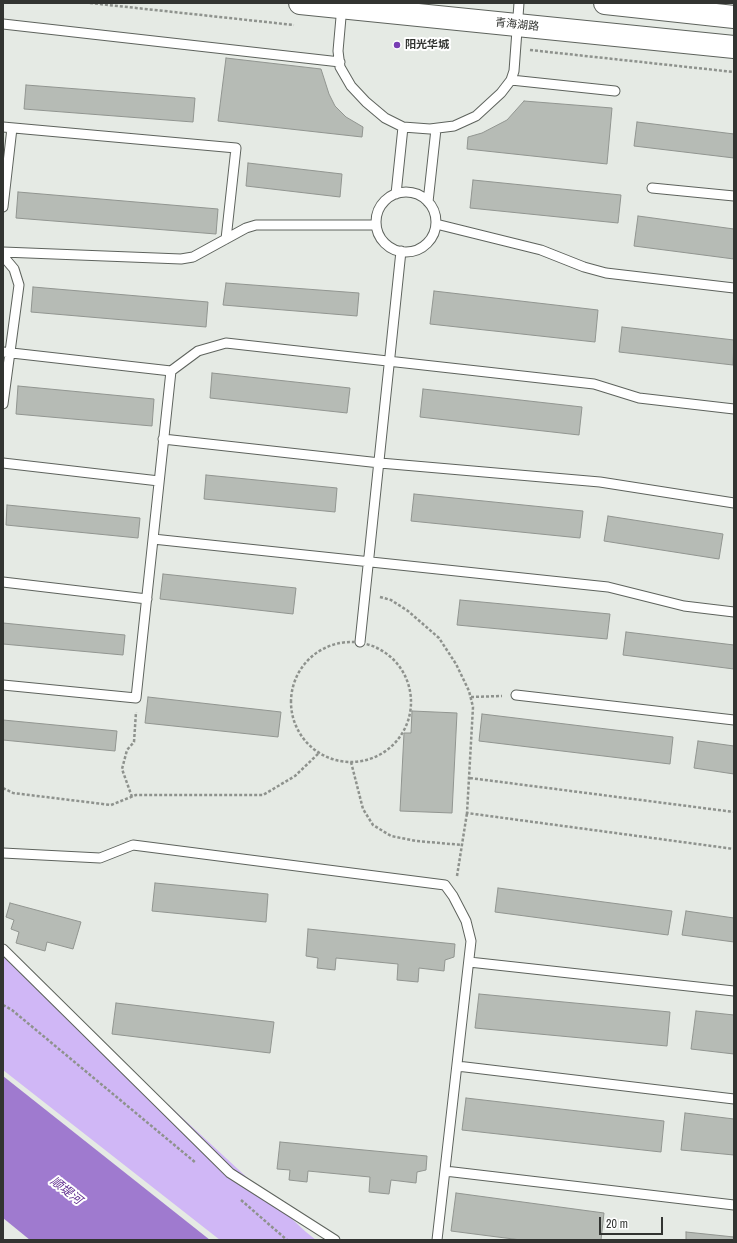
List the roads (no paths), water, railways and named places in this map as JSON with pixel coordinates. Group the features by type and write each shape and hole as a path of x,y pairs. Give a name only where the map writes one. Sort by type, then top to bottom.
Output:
{"main road":[{"name":"青海湖路","path":"300,3 342,5 517,25 734,47"},
{"path":"605,3 734,17"}],"lane":[{"path":"342,5 338,51 340,67 351,86 366,102 385,118 402,127 436,129 454,126 476,116 501,94 511,80 514,71 519,3"},
{"path":"3,24 340,62"},
{"path":"511,80 615,91"},
{"path":"396,194 402,127"},
{"path":"3,207 8,128 236,148 226,239"},
{"path":"428,202 436,129"},
{"path":"652,188 734,196"},
{"path":"406,192 416,194 428,202 435,214 436,224 434,234 428,242 420,248 411,251 401,251 392,248 384,242 378,234 376,224 377,215 381,206 388,198 396,194 406,192"},
{"path":"3,252 181,259 193,257 246,228 256,225 376,224"},
{"path":"436,224 541,250 584,267 606,273 734,288"},
{"path":"360,642 370,560 401,251"},
{"path":"3,256 14,269 19,285 6,353 3,404"},
{"path":"6,353 171,371 198,351 226,343 594,384 639,398 734,410"},
{"path":"3,685 136,698 171,371"},
{"path":"163,439 380,463 600,482 734,503"},
{"path":"3,463 159,481"},
{"path":"153,539 370,560 608,587 684,606 734,612"},
{"path":"3,582 146,599"},
{"path":"516,695 734,720"},
{"path":"3,853 100,858 133,845 445,885 453,896 466,921 471,941 437,1240"},
{"path":"3,950 230,1172 335,1240"},
{"path":"469,962 734,991"},
{"path":"457,1066 734,1099"},
{"path":"445,1172 734,1205"}],"water":[{"name":"顺堤河","path":"3,1076 210,1240 30,1240 3,1218"}],"place":[{"name":"阳光华城","path":"397,45"}]}
